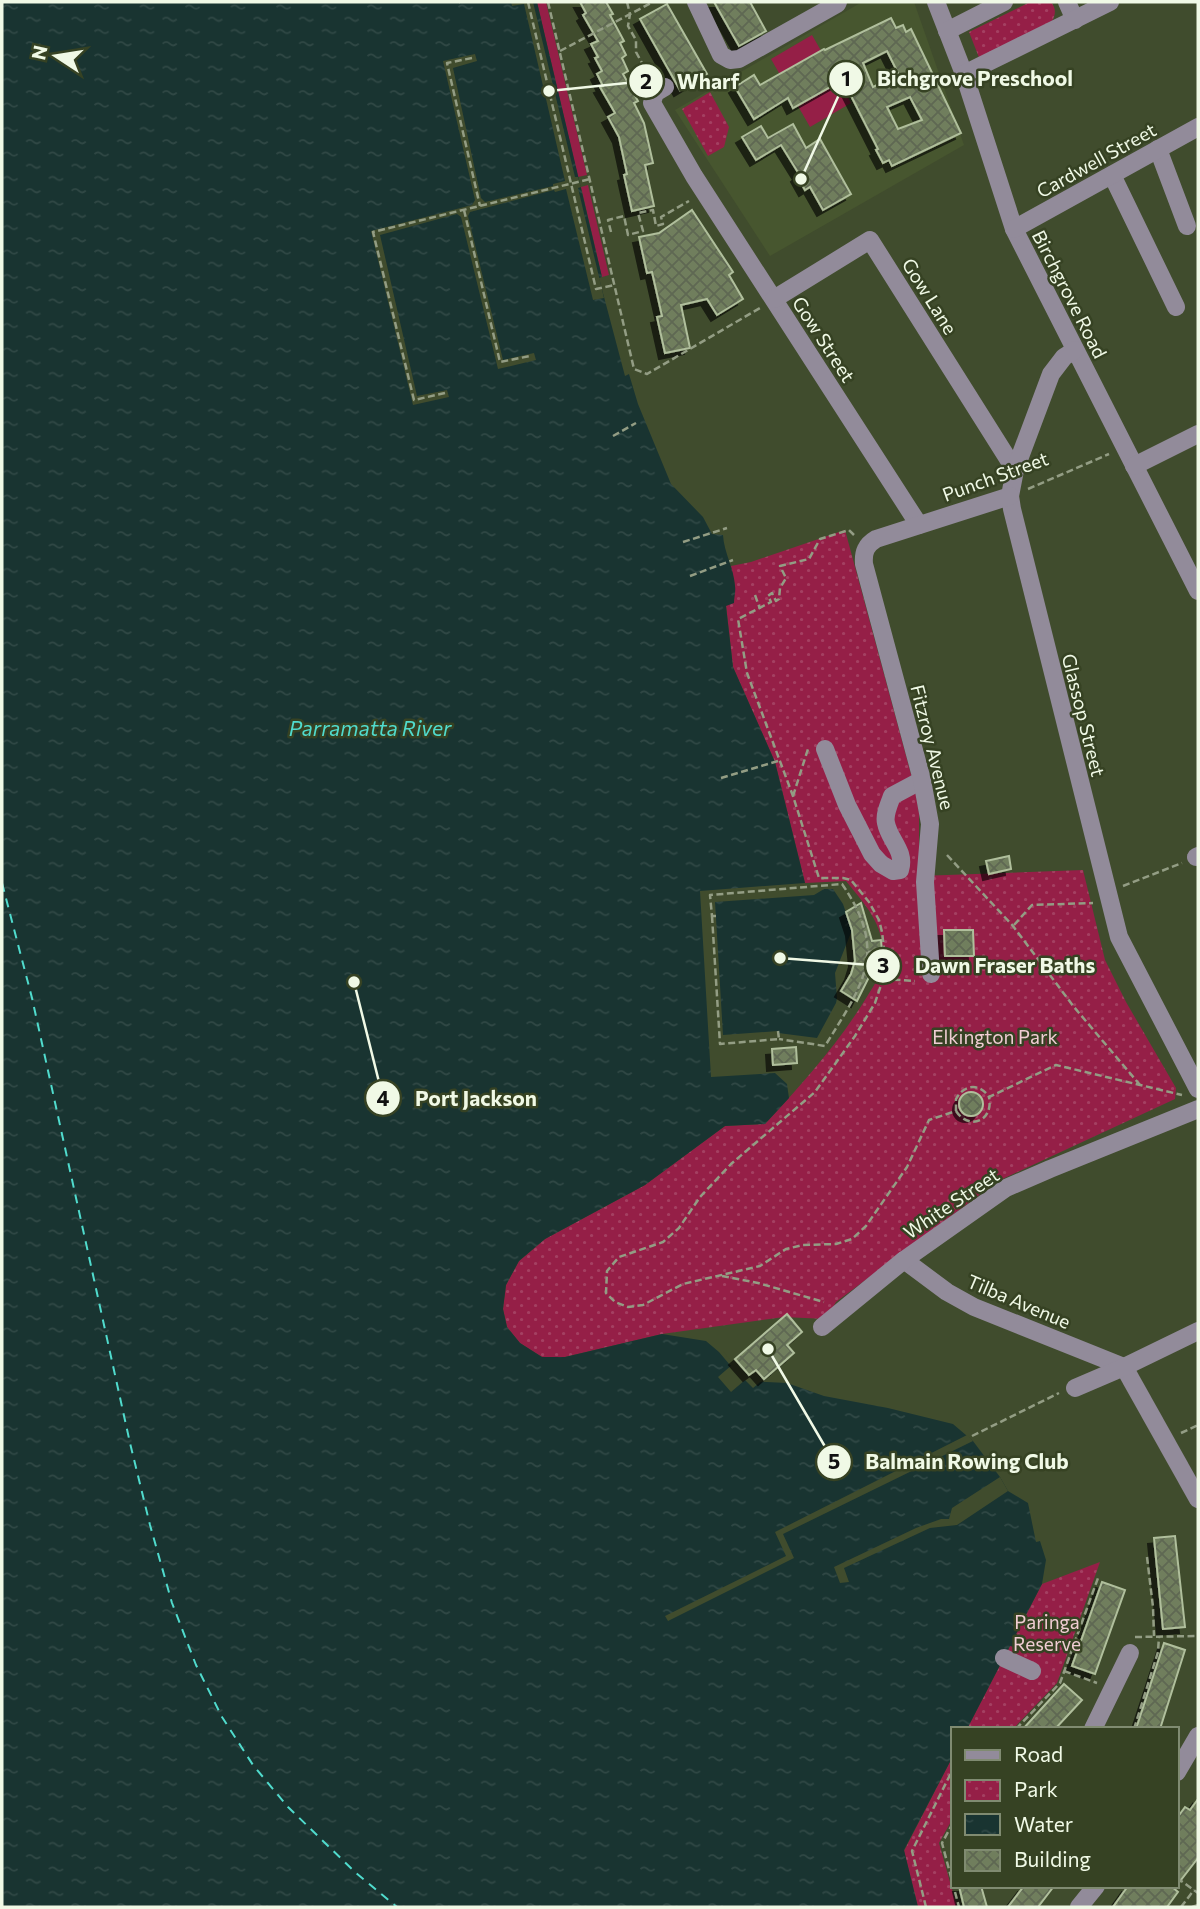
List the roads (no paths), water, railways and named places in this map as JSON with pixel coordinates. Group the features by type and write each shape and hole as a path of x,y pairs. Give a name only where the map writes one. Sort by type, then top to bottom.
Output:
{"street":[{"path":"696,2 720,55 730,60 739,59 838,2"},
{"name":"Birchgrove Road","path":"936,2 964,74 1014,229 1198,591"},
{"path":"947,31 1003,2"},
{"path":"1067,2 1075,20"},
{"path":"964,74 1110,2"},
{"name":"Gow Street","path":"662,89 652,97 653,105 694,176 919,525"},
{"name":"Cardwell Street","path":"1014,229 1198,127"},
{"path":"1158,149 1187,226"},
{"path":"1112,175 1176,307"},
{"name":"Gow Lane","path":"774,299 870,240 1015,470"},
{"name":"Glassop Street","path":"1075,350 1064,357 1051,374 1015,470 1010,496 1014,521 1119,937 1192,1064 1194,1098"},
{"path":"1135,466 1198,434"},
{"name":"Punch Street","path":"872,543 1010,496"},
{"name":"Fitzroy Avenue","path":"872,543 864,553 864,564 922,780 930,824 925,882 926,978"},
{"path":"825,750 847,805 872,854 881,864 893,871 900,870 902,864 900,851 885,822 887,807 892,796 922,780"},
{"name":"White Street","path":"822,1327 904,1260 1006,1188 1194,1098"},
{"name":"Tilba Avenue","path":"904,1260 961,1301 1124,1367"},
{"path":"1075,1388 1198,1331"},
{"path":"1124,1367 1198,1499"},
{"path":"1094,1727 1129,1645"},
{"path":"1004,1658 1032,1671"},
{"path":"1179,1769 1198,1736"},
{"path":"1079,1907 1094,1888"}],"water":[{"name":"Parramatta River","path":"2,2 537,2 602,277 599,278 625,376 629,374 638,404 671,484 703,517 712,534 723,535 735,588 734,603 726,606 733,667 775,762 805,883 700,891 711,1077 775,1073 787,1084 789,1098 765,1124 725,1126 645,1185 545,1239 519,1261 506,1285 503,1309 507,1327 520,1343 542,1357 565,1357 662,1334 706,1341 750,1381 787,1383 824,1396 953,1424 973,1441 1008,1491 1028,1503 1036,1542 1040,1541 1046,1560 1042,1584 1016,1634 1020,1637 1014,1647 1010,1646 968,1727 951,1727 951,1760 904,1850 918,1907 2,1907"},
{"path":"824,889 833,889 843,904 852,930 835,973 836,1003 817,1038 778,1031 723,1035 715,902 814,895"}],"place":[{"name":"Wharf","path":"549,91"},
{"name":"Bichgrove Preschool","path":"801,179"},
{"name":"Dawn Fraser Baths","path":"780,958"},
{"name":"Port Jackson","path":"354,982"},
{"name":"Balmain Rowing Club","path":"768,1349"}],"park label":[{"name":"Elkington Park","path":"995,1036"},
{"name":"Paringa Reserve","path":"1047,1632"}]}
